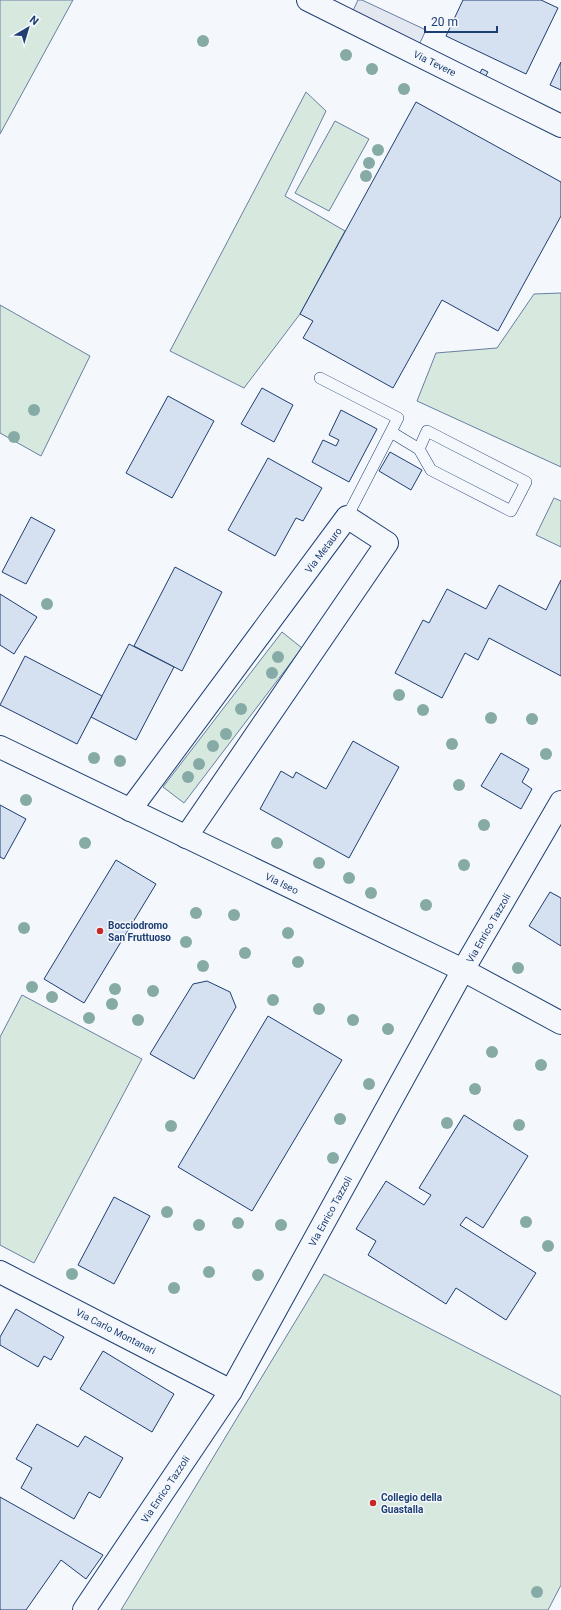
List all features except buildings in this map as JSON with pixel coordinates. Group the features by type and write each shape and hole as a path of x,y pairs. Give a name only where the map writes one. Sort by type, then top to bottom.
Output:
{"street":[{"name":"Via Tevere","path":"308,0 561,126"},
{"name":"Via Metauro","path":"130,810 348,517 387,543 186,837"},
{"name":"Via Iseo","path":"0,747 463,970 561,1023"},
{"name":"Via Enrico Tazzoli","path":"84,1610 231,1391 463,970 561,802"},
{"name":"Via Carlo Montanari","path":"0,1272 231,1391"}],"lane":[{"path":"320,378 398,418 348,517"},
{"path":"391,432 419,448 431,470 511,511 526,482 427,431 419,448"}],"shaded area":[{"path":"0,0 73,0 0,134"},
{"path":"358,0 362,0 426,30 418,47 351,15"},
{"path":"306,92 326,111 285,196 345,231 300,314 244,388 170,351"},
{"path":"335,121 369,139 329,211 295,193"},
{"path":"561,293 561,467 417,401 436,353 497,348 534,294"},
{"path":"0,305 90,356 41,456 0,433"},
{"path":"554,498 561,501 561,547 536,535"},
{"path":"282,632 302,648 184,803 163,787"},
{"path":"22,995 142,1059 34,1263 0,1245 0,1037"},
{"name":"Collegio della Guastalla","path":"324,1274 561,1396 561,1585 548,1610 121,1610"}],"place":[{"name":"Bocciodromo San Fruttuoso","path":"100,931"},
{"name":"Collegio della Guastalla","path":"373,1503"}]}
